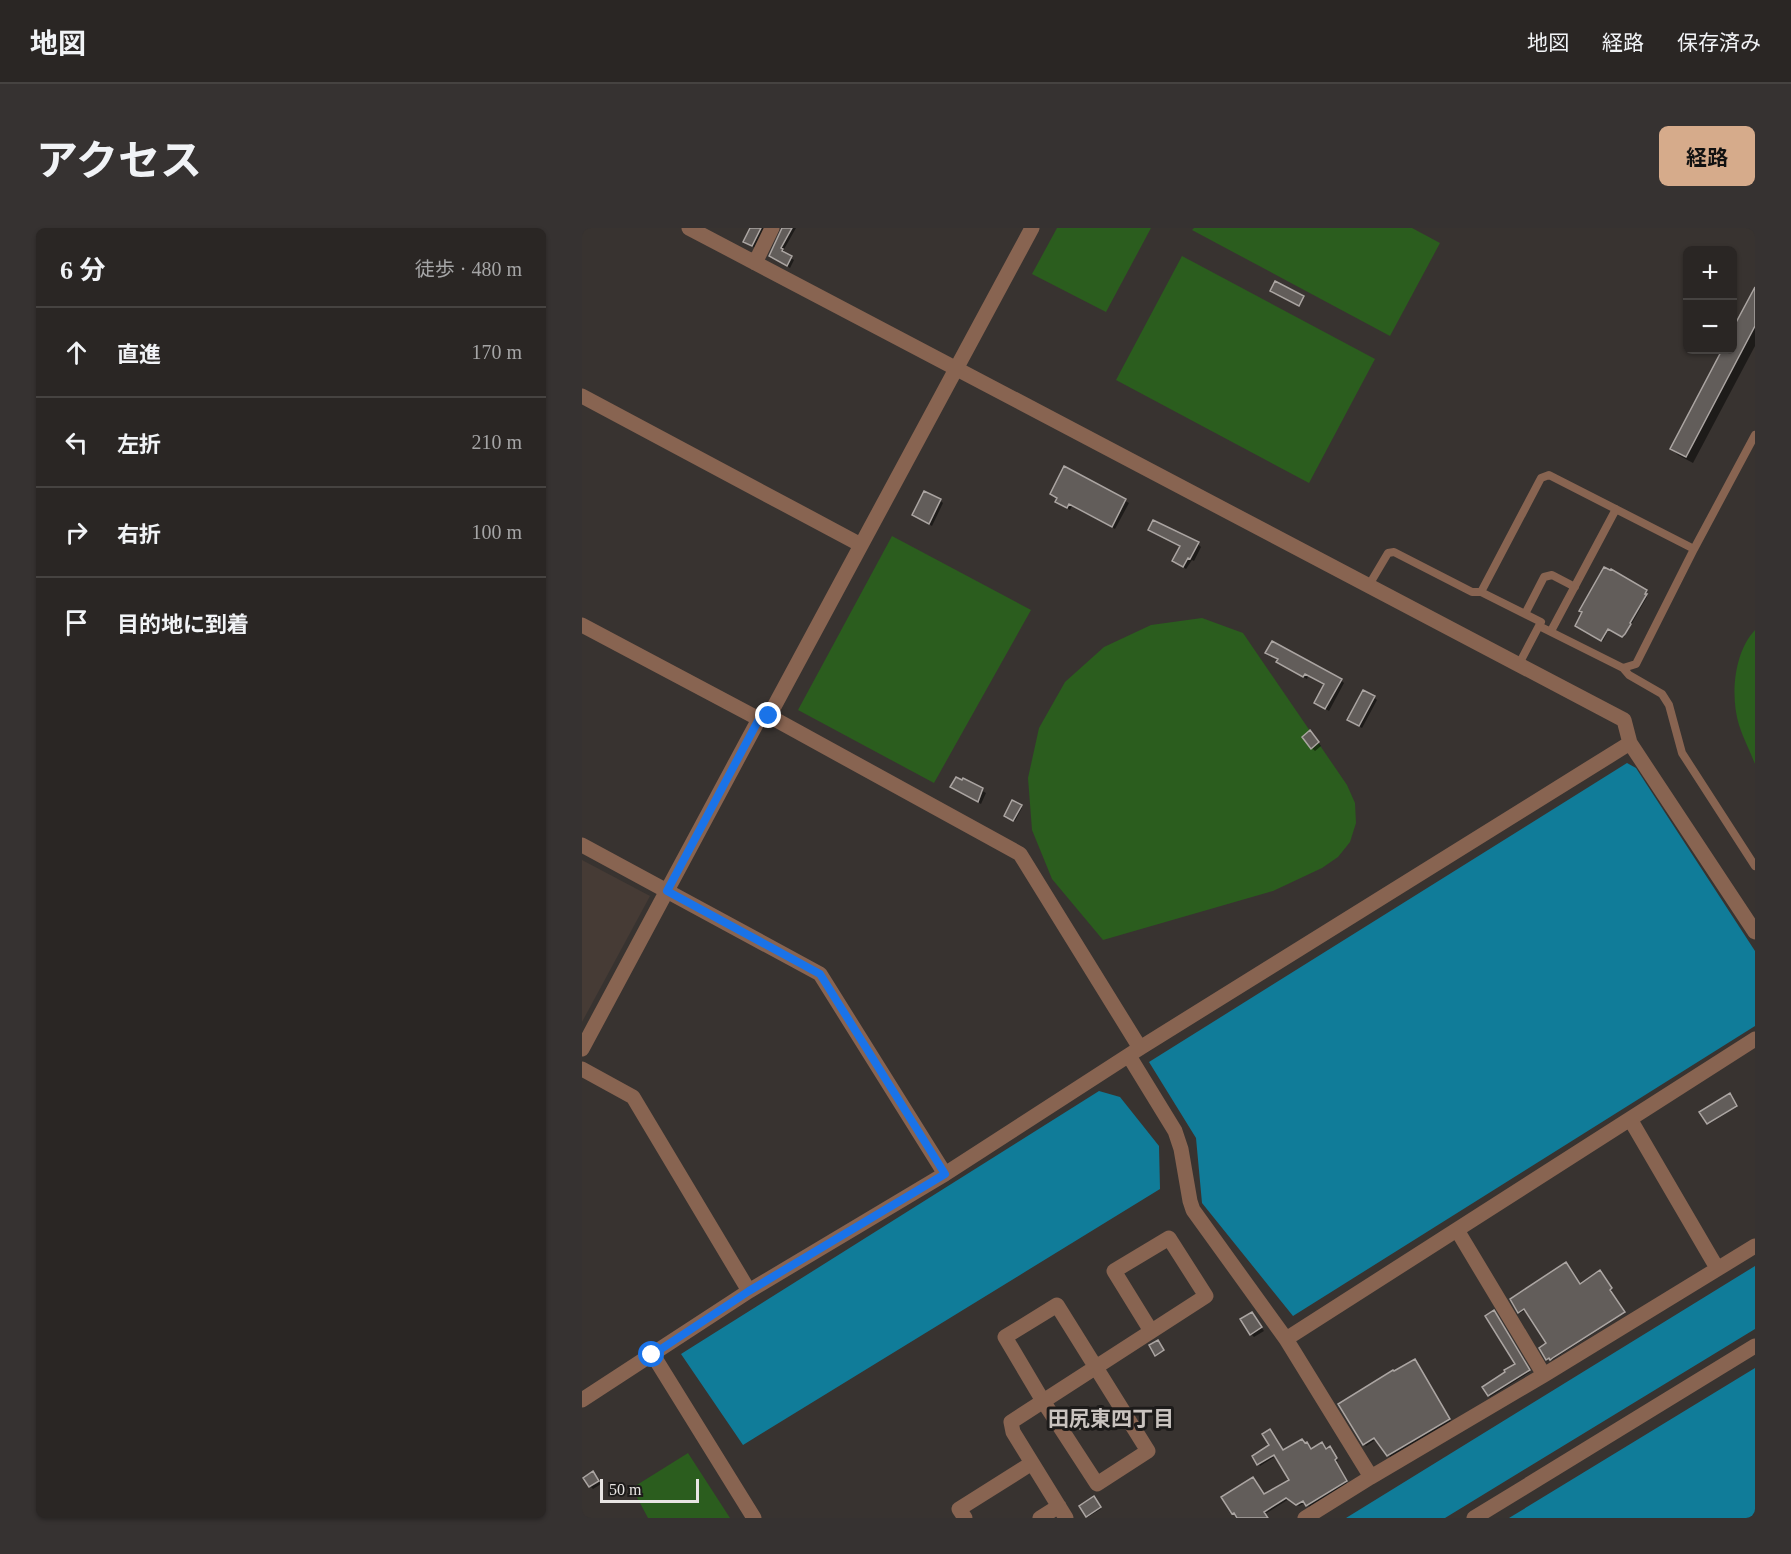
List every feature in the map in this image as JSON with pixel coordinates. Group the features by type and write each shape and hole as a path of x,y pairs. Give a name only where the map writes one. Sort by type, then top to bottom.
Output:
{"street":[{"path":"689,228 1623,720 1630,743 1755,932"},
{"path":"755,263 772,228"},
{"path":"582,1049 667,891 861,545 1032,228"},
{"path":"582,396 861,545"},
{"path":"582,625 764,718 1020,854 1134,1052 1175,1131 1181,1149 1193,1210 1286,1339 1371,1477"},
{"path":"582,1400 749,1291 945,1174 1134,1052 1630,743"},
{"path":"582,845 820,974 945,1174"},
{"path":"1286,1339 1755,1039"},
{"path":"582,1069 633,1097 749,1291"},
{"path":"1630,1119 1717,1268"},
{"path":"1457,1230 1544,1375"},
{"path":"1040,1518 1063,1512 1012,1432 1011,1422 1206,1296 1169,1238 1114,1271 1151,1331"},
{"path":"1305,1518 1755,1246"},
{"path":"1057,1305 1095,1367 1148,1451 1097,1484 1005,1337 1057,1305"},
{"path":"1474,1518 1755,1346"},
{"path":"652,1355 754,1518"},
{"path":"964,1518 959,1509 1032,1463"}],"lane":[{"path":"1623,668 1636,664 1694,549 1754,440"},
{"path":"1481,592 1541,478 1549,475 1694,549"},
{"path":"1551,632 1616,509"},
{"path":"1370,585 1388,552 1394,552 1472,592 1481,592 1525,614 1540,622 1519,664"},
{"path":"1525,614 1544,576 1552,575 1575,587"},
{"path":"1539,626 1623,668 1629,675 1662,694 1669,705 1682,753 1755,866"}],"shaded area":[{"path":"582,860 650,896 582,1022"}],"green space":[{"path":"1057,228 1151,228 1106,312 1032,274"},
{"path":"1194,228 1412,228 1440,243 1390,336 1192,230"},
{"path":"1182,256 1375,359 1309,483 1116,380"},
{"path":"892,536 1031,610 934,783 798,710"},
{"path":"1202,618 1243,633 1347,785 1355,803 1356,823 1350,842 1338,857 1322,868 1273,891 1103,940 1052,879 1032,830 1028,778 1039,728 1065,682 1104,647 1151,625"},
{"path":"1755,630 1755,764 1739,725 1735,688 1742,650"},
{"path":"688,1453 730,1518 648,1518 632,1488"}],"water":[{"path":"1627,763 1636,768 1755,951 1755,1026 1293,1316 1202,1203 1196,1138 1149,1062"},
{"path":"1099,1091 1120,1097 1159,1146 1160,1189 743,1445 681,1354"},
{"path":"1755,1266 1755,1329 1445,1518 1346,1518"},
{"path":"1755,1368 1755,1518 1509,1518"}],"building":[{"path":"750,228 761,228 752,246 743,242"},
{"path":"782,228 792,228 781,248 782,251 792,256 787,266 769,256"},
{"path":"1275,281 1304,296 1299,306 1270,291"},
{"path":"1755,287 1755,326 1686,457 1670,449 1720,354 1737,354 1737,321"},
{"path":"1064,466 1126,499 1112,527 1069,504 1067,508 1055,502 1057,498 1050,494"},
{"path":"924,491 941,499 929,524 912,515"},
{"path":"1153,520 1199,542 1183,567 1172,561 1180,546 1148,530"},
{"path":"1604,567 1647,590 1645,594 1647,594 1625,634 1622,637 1608,629 1601,641 1575,626 1582,612 1579,611"},
{"path":"1272,641 1342,679 1325,709 1314,703 1324,684 1305,674 1303,677 1276,662 1278,659 1265,653"},
{"path":"1363,690 1375,696 1359,726 1347,720"},
{"path":"1310,730 1319,742 1311,749 1302,737"},
{"path":"956,777 983,788 978,802 950,787"},
{"path":"1012,800 1022,805 1013,821 1004,816"},
{"path":"1730,1093 1737,1106 1707,1124 1699,1112"},
{"path":"1566,1262 1580,1284 1600,1270 1625,1312 1550,1360 1549,1358 1546,1360 1539,1348 1546,1343 1524,1309 1518,1313 1510,1299"},
{"path":"1494,1310 1530,1370 1488,1396 1482,1387 1515,1364 1485,1316"},
{"path":"1252,1312 1262,1327 1250,1335 1240,1319"},
{"path":"1158,1340 1164,1350 1155,1356 1149,1345"},
{"path":"1415,1359 1450,1419 1387,1456 1374,1438 1363,1445 1338,1404"},
{"path":"1083,1413 1090,1423 1080,1429 1074,1420"},
{"path":"1270,1429 1283,1450 1302,1439 1311,1449 1322,1442 1326,1449 1330,1446 1347,1481 1306,1506 1303,1501 1296,1505 1286,1498 1264,1512 1268,1518 1237,1518 1221,1497 1253,1477 1264,1494 1289,1480 1274,1455 1257,1465 1252,1456 1269,1445 1262,1434"},
{"path":"593,1471 599,1481 589,1487 583,1478"},
{"path":"1094,1496 1101,1507 1086,1517 1079,1506"}],"district":[{"name":"田尻東四丁目","path":"1111,1419"}],"route":[{"path":"652,1355 749,1291 945,1174 820,974 667,891 759,719 769,716"}]}
